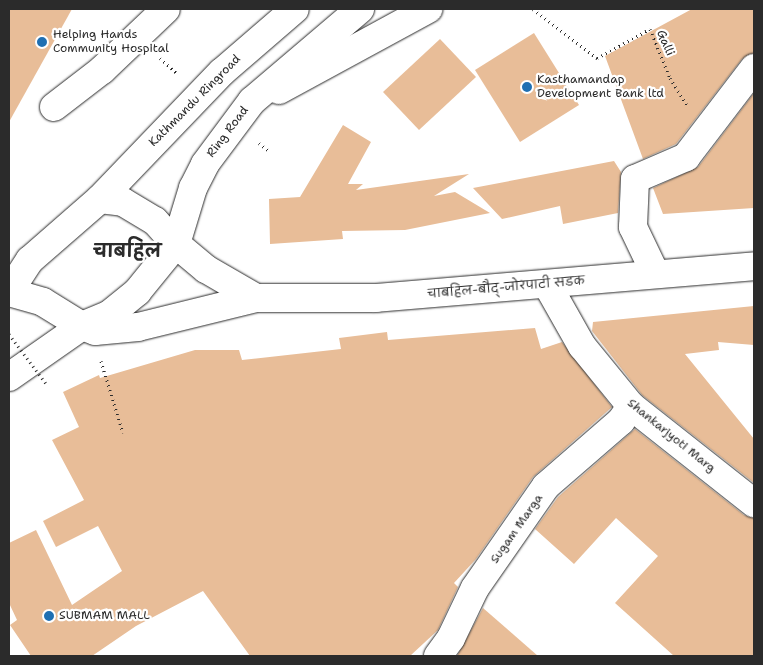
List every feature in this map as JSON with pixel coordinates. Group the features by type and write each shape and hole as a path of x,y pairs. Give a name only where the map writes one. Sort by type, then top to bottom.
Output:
{"main road":[{"path":"54,107 102,70 166,9"},
{"name":"Kathmandu Ringroad","path":"88,328 43,302 9,292 30,260 100,199 222,72 295,9"},
{"path":"252,101 360,9"},
{"path":"252,101 293,84 428,9"},
{"path":"655,273 633,227 635,180 686,157 754,68"},
{"name":"Ring Road","path":"176,244 193,188 205,164 252,101"},
{"path":"100,199 123,202 155,221 176,244 206,269 256,298"},
{"path":"9,377 110,314 137,292 176,244"},
{"name":"चाबहिल-बौद्-जोरपाटी सडक","path":"88,328 138,327 256,298 376,298 548,286 655,273 754,266"},
{"name":"Shankarjyoti Marg","path":"548,286 582,346 626,414 754,502"},
{"name":"Sugam Marga","path":"438,656 451,638 475,588 546,486 626,414"}],"path":[{"name":"Galli","path":"533,9 598,58 650,29 670,78 692,110"},
{"path":"88,328 123,433"},
{"path":"9,334 48,386"}],"building":[{"name":"Helping Hands Community Hospital","path":"9,9 72,9 9,122"},
{"path":"692,9 754,9 754,53 742,59 676,144 643,159 605,56"},
{"name":"Kasthamandap Development Bank ltd","path":"534,33 579,105 520,142 475,70"},
{"path":"440,39 476,77 419,130 383,92"},
{"path":"754,93 754,208 663,214 653,188 698,167"},
{"path":"343,125 371,142 348,184 363,184 356,190 469,174 434,196 455,192 490,213 405,230 342,231 343,239 270,244 269,199 300,197"},
{"path":"614,161 621,172 618,213 563,224 560,206 502,219 473,188"},
{"path":"754,306 754,345 718,342 719,350 685,354 754,439 754,483 642,395 592,331 593,322"},
{"path":"535,328 541,349 562,342 612,407 533,477 476,559 454,583 458,587 438,630 410,656 250,656 203,591 136,626 92,656 31,656 10,625 17,620 9,603 9,543 36,530 72,605 122,571 98,526 56,547 43,521 84,500 52,440 79,427 63,392 99,375 100,378 195,350 239,350 242,360 341,349 339,338 387,332 388,340"},
{"path":"635,429 744,515 754,518 754,656 674,656 615,603 658,556 616,518 574,564 535,529 558,497"},
{"path":"483,608 538,656 457,656"}],"place":[{"name":"Helping Hands Community Hospital","path":"42,42"},
{"name":"Kasthamandap Development Bank ltd","path":"527,87"},
{"name":"SUBMAM MALL","path":"49,616"}],"district":[{"name":"चाबहिल","path":"127,251"}]}
